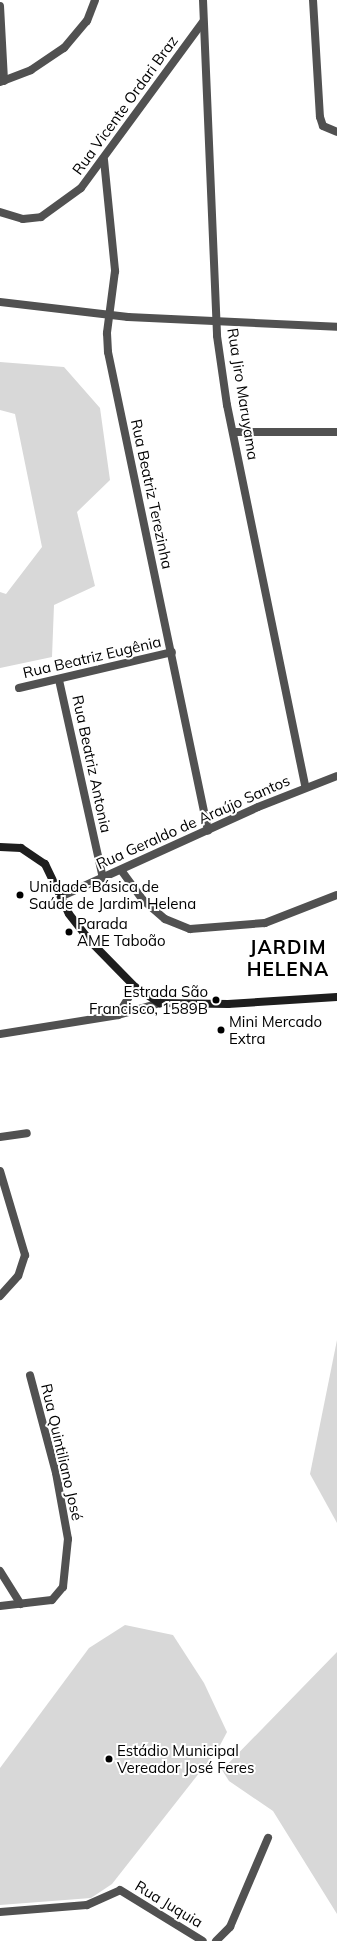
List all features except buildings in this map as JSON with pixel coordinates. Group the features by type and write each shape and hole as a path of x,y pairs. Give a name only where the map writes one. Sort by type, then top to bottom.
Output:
{"main road":[{"path":"0,847 22,848 45,864 62,896 69,914 91,942 135,987 160,1003 228,1004 337,997"}],"street":[{"path":"0,6 2,81 31,70 64,48 87,21 95,0"},
{"name":"Rua Jiro Maruyama","path":"203,0 218,322 233,432 305,786"},
{"path":"313,0 320,117 323,126 337,132"},
{"name":"Rua Vicente Ordari Braz","path":"0,212 24,219 41,217 65,202 104,160 203,22"},
{"name":"Rua Beatriz Terezinha","path":"104,160 115,271 110,313 108,352 172,652 208,831"},
{"path":"0,302 218,322 337,327"},
{"path":"233,432 337,433"},
{"name":"Rua Beatriz Eugênia","path":"19,688 60,680 172,652"},
{"name":"Rua Beatriz Antonia","path":"60,680 103,878"},
{"name":"Rua Geraldo de Araújo Santos","path":"62,896 305,786 337,776"},
{"path":"121,870 143,900 165,919 190,929 265,923 337,895"},
{"path":"118,1015 135,987"},
{"path":"0,1034 118,1015 160,1003"},
{"path":"0,1137 27,1133"},
{"path":"0,1171 25,1255 18,1276 0,1296"},
{"name":"Rua Quintiliano José","path":"0,1606 52,1600 63,1587 68,1539 56,1473 30,1375"},
{"path":"0,1571 21,1604"},
{"path":"216,1941 230,1927 268,1838"},
{"name":"Rua Juquia","path":"0,1912 87,1905 120,1890 203,1941"}],"shaded area":[{"path":"0,362 64,367 100,408 110,480 77,512 95,586 54,605 52,657 0,668 0,592 6,594 42,547 15,414 0,410"},
{"path":"337,1340 337,1523 310,1474"},
{"name":"Estádio Municipal Vereador José Feres","path":"125,1625 173,1635 204,1683 227,1732 218,1749 112,1884 91,1898 0,1905 0,1768 89,1648"},
{"path":"337,1652 337,1914 273,1811 229,1781 222,1770"}],"place":[{"name":"Unidade Básica de Saúde de Jardim Helena","path":"20,895"},
{"name":"Parada AME Taboão","path":"69,932"},
{"name":"Estrada São Francisco, 1589B","path":"216,1000"},
{"name":"Mini Mercado Extra","path":"221,1030"},
{"name":"Estádio Municipal Vereador José Feres","path":"109,1759"}],"district":[{"name":"JARDIM HELENA","path":"288,959"}]}
